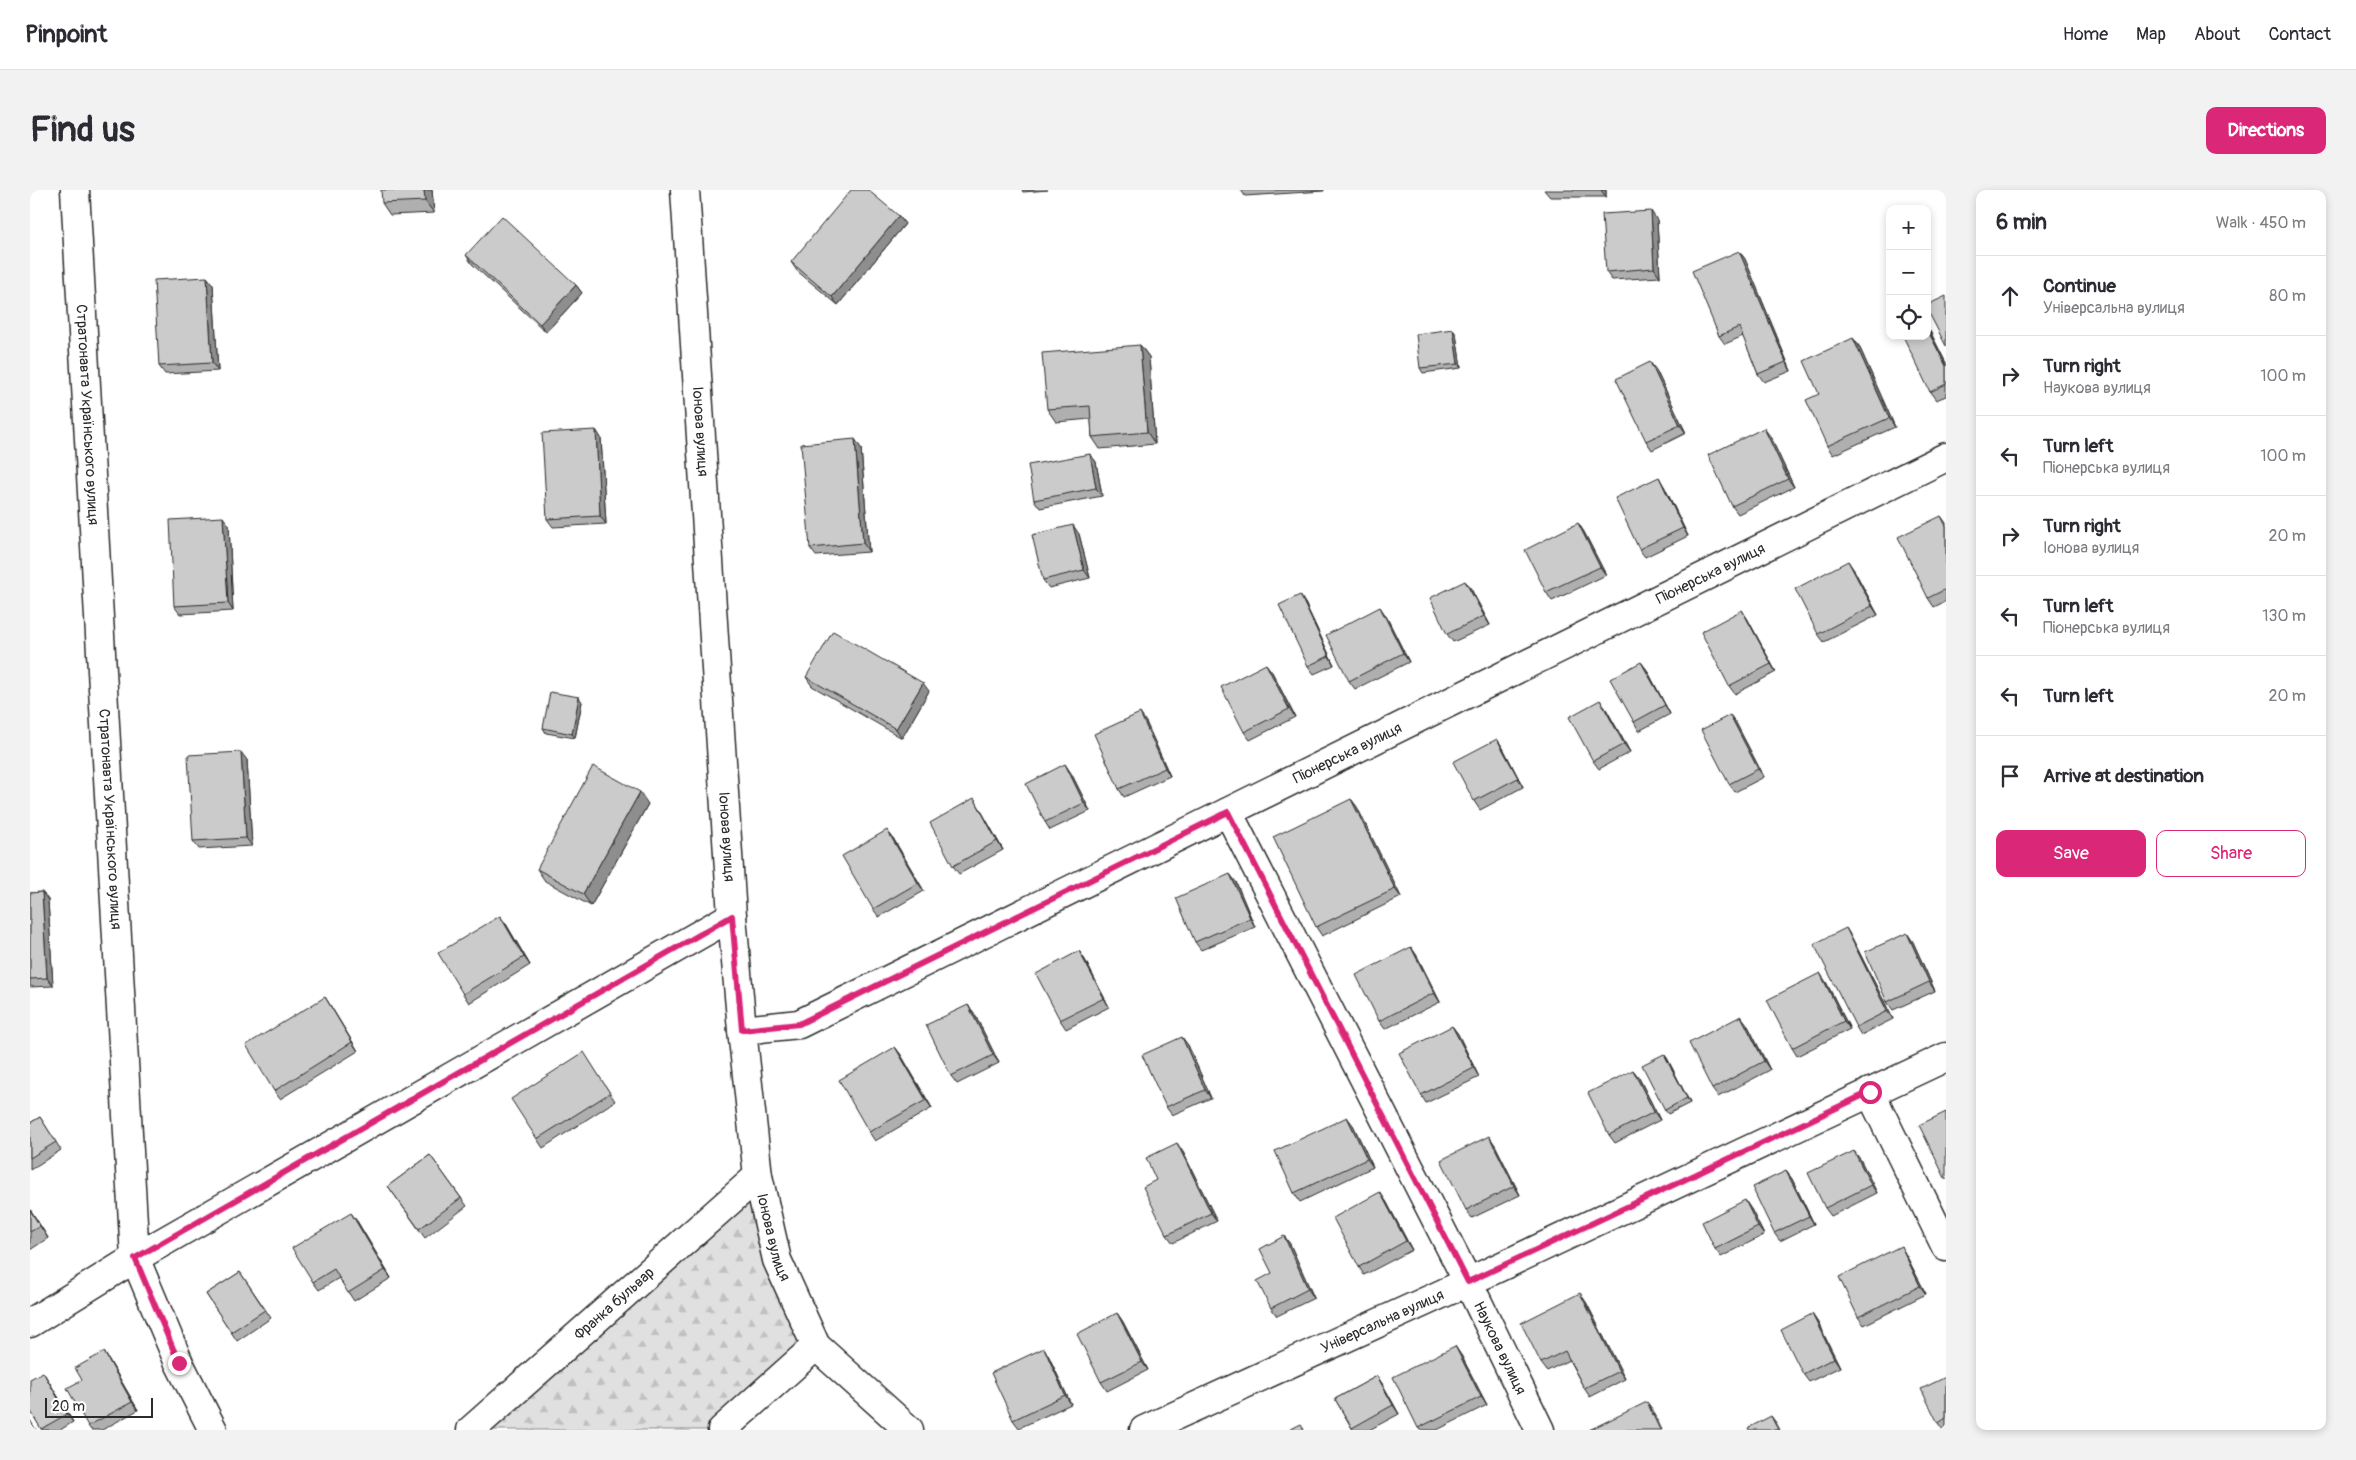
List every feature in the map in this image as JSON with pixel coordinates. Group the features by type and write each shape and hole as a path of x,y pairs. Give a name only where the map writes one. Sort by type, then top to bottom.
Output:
{"street":[{"name":"Стратонавта Українського вулиця","path":"76,190 135,1258 179,1363 213,1430"},
{"name":"Іонова вулиця","path":"685,190 732,916 758,1176 777,1260 816,1346 909,1430"},
{"name":"Піонерська вулиця","path":"742,1030 799,1024 1946,457"},
{"name":"Наукова вулиця","path":"1228,812 1468,1282 1540,1430"},
{"path":"30,1323 135,1258 732,916"},
{"name":"Універсальна вулиця","path":"1144,1430 1468,1282 1946,1057"},
{"path":"1870,1092 1946,1247"},
{"name":"Франка бульвар","path":"471,1430 758,1176"},
{"path":"722,1430 816,1346"}],"green space":[{"path":"758,1176 816,1346 722,1430 471,1430"}],"building":[{"path":"381,190 424,190 425,201 382,203"},
{"path":"851,190 868,190 899,216 832,297 791,262"},
{"path":"1651,211 1654,268 1606,272 1602,214"},
{"path":"502,216 576,285 540,324 466,255"},
{"path":"1739,251 1786,362 1758,374 1739,327 1719,336 1692,271"},
{"path":"207,277 212,363 159,366 154,280"},
{"path":"1946,296 1946,346 1931,317 1931,303"},
{"path":"1453,329 1458,364 1420,368 1416,334"},
{"path":"1931,337 1946,366 1946,384 1930,392 1905,340 1931,340"},
{"path":"1853,338 1889,418 1827,446 1806,400 1819,394 1804,361"},
{"path":"1140,345 1147,432 1092,437 1090,406 1047,409 1042,353"},
{"path":"1650,362 1680,425 1646,441 1616,379"},
{"path":"1764,428 1788,479 1732,506 1708,455"},
{"path":"596,430 600,516 547,519 542,433"},
{"path":"855,439 863,543 810,548 801,444"},
{"path":"1090,454 1096,488 1034,500 1028,465"},
{"path":"1659,477 1683,528 1639,549 1615,498"},
{"path":"1941,516 1946,526 1946,589 1928,598 1898,537"},
{"path":"223,517 228,603 174,606 170,520"},
{"path":"1578,523 1600,567 1546,592 1525,550"},
{"path":"1073,525 1084,570 1043,580 1032,535"},
{"path":"1848,561 1872,606 1818,634 1795,589"},
{"path":"1465,581 1484,616 1447,634 1430,598"},
{"path":"1300,595 1329,656 1308,666 1279,605"},
{"path":"1380,607 1403,653 1349,681 1326,635"},
{"path":"1742,610 1771,664 1729,686 1701,632"},
{"path":"833,631 923,683 896,729 806,677"},
{"path":"1641,662 1665,705 1634,722 1610,679"},
{"path":"1266,664 1289,709 1244,732 1221,687"},
{"path":"550,692 579,697 572,734 543,728"},
{"path":"1600,700 1624,744 1593,761 1569,717"},
{"path":"1140,713 1165,768 1119,789 1094,734"},
{"path":"1730,715 1758,769 1729,784 1701,730"},
{"path":"1497,739 1518,778 1474,801 1453,762"},
{"path":"241,752 246,838 193,841 188,755"},
{"path":"1065,764 1084,803 1045,822 1026,784"},
{"path":"593,766 640,792 583,894 537,869"},
{"path":"974,798 997,841 953,866 930,823"},
{"path":"1351,799 1395,889 1316,927 1273,837"},
{"path":"887,830 918,883 873,909 842,856"},
{"path":"1230,874 1250,918 1195,942 1176,898"},
{"path":"42,892 47,978 30,979 30,893"},
{"path":"500,916 524,957 463,994 438,953"},
{"path":"1846,928 1887,1011 1856,1027 1814,944"},
{"path":"1907,933 1929,982 1887,1002 1865,952"},
{"path":"1411,947 1434,993 1379,1021 1356,975"},
{"path":"1079,951 1104,998 1060,1020 1036,974"},
{"path":"1820,973 1844,1021 1792,1048 1767,1000"},
{"path":"325,997 352,1042 274,1091 246,1045"},
{"path":"968,1005 993,1055 951,1076 926,1025"},
{"path":"1741,1016 1764,1061 1712,1089 1689,1043"},
{"path":"1452,1026 1474,1068 1421,1095 1399,1053"},
{"path":"1182,1037 1205,1090 1166,1107 1142,1055"},
{"path":"895,1047 926,1100 869,1132 839,1080"},
{"path":"584,1052 610,1093 537,1139 511,1099"},
{"path":"1664,1054 1687,1098 1665,1110 1642,1065"},
{"path":"1633,1070 1654,1112 1609,1135 1588,1093"},
{"path":"1946,1112 1946,1180 1919,1125"},
{"path":"40,1117 56,1142 30,1158 30,1123"},
{"path":"1347,1117 1367,1159 1294,1193 1275,1151"},
{"path":"1489,1136 1514,1186 1466,1210 1441,1160"},
{"path":"1177,1143 1211,1213 1167,1235 1143,1187 1156,1180 1146,1158"},
{"path":"1854,1151 1871,1185 1825,1208 1808,1173"},
{"path":"430,1155 461,1198 419,1229 388,1186"},
{"path":"1786,1171 1809,1216 1774,1233 1752,1187"},
{"path":"1380,1192 1406,1241 1359,1267 1333,1218"},
{"path":"1745,1200 1758,1227 1715,1249 1702,1222"},
{"path":"30,1210 40,1226 30,1232"},
{"path":"351,1213 385,1270 348,1293 334,1269 313,1282 292,1248"},
{"path":"1284,1236 1308,1289 1271,1308 1257,1281 1272,1273 1260,1249"},
{"path":"1901,1246 1920,1286 1858,1317 1839,1277"},
{"path":"240,1272 265,1310 231,1332 206,1294"},
{"path":"1580,1293 1619,1371 1584,1388 1565,1351 1541,1363 1521,1323"},
{"path":"1117,1313 1142,1362 1101,1382 1077,1334"},
{"path":"1812,1314 1834,1358 1803,1374 1781,1330"},
{"path":"1455,1346 1481,1397 1418,1428 1393,1377"},
{"path":"1044,1348 1065,1395 1013,1420 991,1373"},
{"path":"104,1352 132,1402 88,1426 67,1388 82,1380 75,1368"},
{"path":"43,1372 67,1414 41,1429 30,1410 30,1379"},
{"path":"1377,1376 1393,1405 1352,1428 1335,1399"},
{"path":"1946,1377 1946,1418 1938,1423 1921,1389"},
{"path":"1647,1402 1660,1430 1589,1430"},
{"path":"1771,1416 1778,1430 1749,1430 1748,1428"},
{"path":"1301,1424 1304,1430 1289,1430"}],"route":[{"path":"179,1363 135,1258 732,916 742,1030 799,1024 1228,812 1468,1282 1870,1092"}]}
